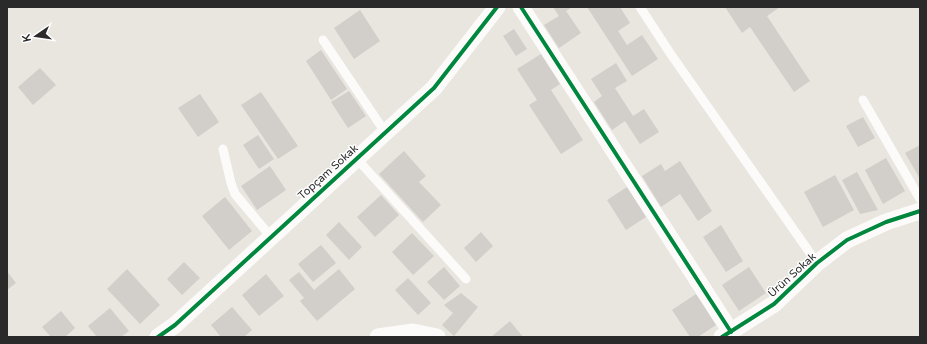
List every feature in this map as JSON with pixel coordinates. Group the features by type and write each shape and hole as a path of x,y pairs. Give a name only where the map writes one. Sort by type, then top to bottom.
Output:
{"street":[{"name":"Topçam Sokak","path":"158,337 175,325 434,88 497,7"},
{"path":"520,7 726,335"},
{"name":"Ürün Sokak","path":"726,335 774,304 817,263 847,240 866,230 920,211"},
{"path":"378,337 413,332 437,337"}],"lane":[{"path":"640,7 670,53 817,263"},
{"path":"323,40 386,132"},
{"path":"863,100 920,199"},
{"path":"223,149 230,184 235,194 270,237"},
{"path":"357,159 466,279"}],"building":[{"path":"553,7 572,7 566,11 581,33 559,48 544,25 559,16"},
{"path":"587,7 620,7 630,23 618,31 627,45 642,35 658,59 632,76"},
{"path":"725,7 780,7 767,16 810,81 794,92 750,27 742,33"},
{"path":"360,10 380,41 354,59 334,28"},
{"path":"514,29 527,49 516,56 503,36"},
{"path":"321,50 347,89 331,100 306,61"},
{"path":"541,54 560,84 551,90 583,140 561,154 529,105 537,100 517,69"},
{"path":"616,63 627,81 615,88 633,116 644,109 659,132 640,144 625,121 612,130 594,102 602,96 591,79"},
{"path":"40,68 56,85 33,105 18,87"},
{"path":"349,91 366,116 348,128 331,102"},
{"path":"261,92 298,146 278,159 241,105"},
{"path":"200,94 219,122 198,137 178,108"},
{"path":"863,117 875,138 858,147 846,126"},
{"path":"258,135 274,159 259,169 243,145"},
{"path":"920,145 920,179 905,153"},
{"path":"404,151 426,176 419,182 441,205 423,222 379,174"},
{"path":"886,158 905,191 883,204 865,170"},
{"path":"680,161 712,211 698,221 680,194 661,207 642,176 661,164 665,171"},
{"path":"270,166 286,190 257,210 241,186"},
{"path":"857,172 878,210 860,214 842,180"},
{"path":"835,175 854,210 823,227 804,192"},
{"path":"627,187 646,217 626,230 607,200"},
{"path":"381,195 399,215 375,237 357,217"},
{"path":"225,197 252,231 229,250 202,216"},
{"path":"339,222 362,247 349,260 326,235"},
{"path":"721,225 743,261 726,272 703,237"},
{"path":"481,232 493,246 476,262 464,248"},
{"path":"412,233 434,256 413,275 392,252"},
{"path":"321,245 336,263 313,282 298,264"},
{"path":"184,262 200,278 182,295 167,279"},
{"path":"444,267 460,286 444,300 427,282"},
{"path":"749,267 766,293 739,311 722,285"},
{"path":"127,269 160,305 140,324 107,289"},
{"path":"339,269 355,289 317,321 300,301 304,298 289,280 299,272 314,290"},
{"path":"7,271 16,283 7,290"},
{"path":"266,274 284,296 259,316 242,295"},
{"path":"408,278 431,303 418,315 395,290"},
{"path":"461,293 478,307 454,336 442,325 453,313 444,305"},
{"path":"696,294 716,325 698,337 690,337 672,310"},
{"path":"232,307 252,330 244,337 221,337 211,325"},
{"path":"110,308 129,331 121,337 97,337 88,326"},
{"path":"61,311 75,328 65,337 51,337 42,327"},
{"path":"510,321 523,337 491,337"}],"cycle path":[{"path":"158,337 175,325 434,88 497,7"},
{"path":"521,7 731,332"},
{"path":"722,337 774,304 817,263 847,240 886,222 920,211"}]}
